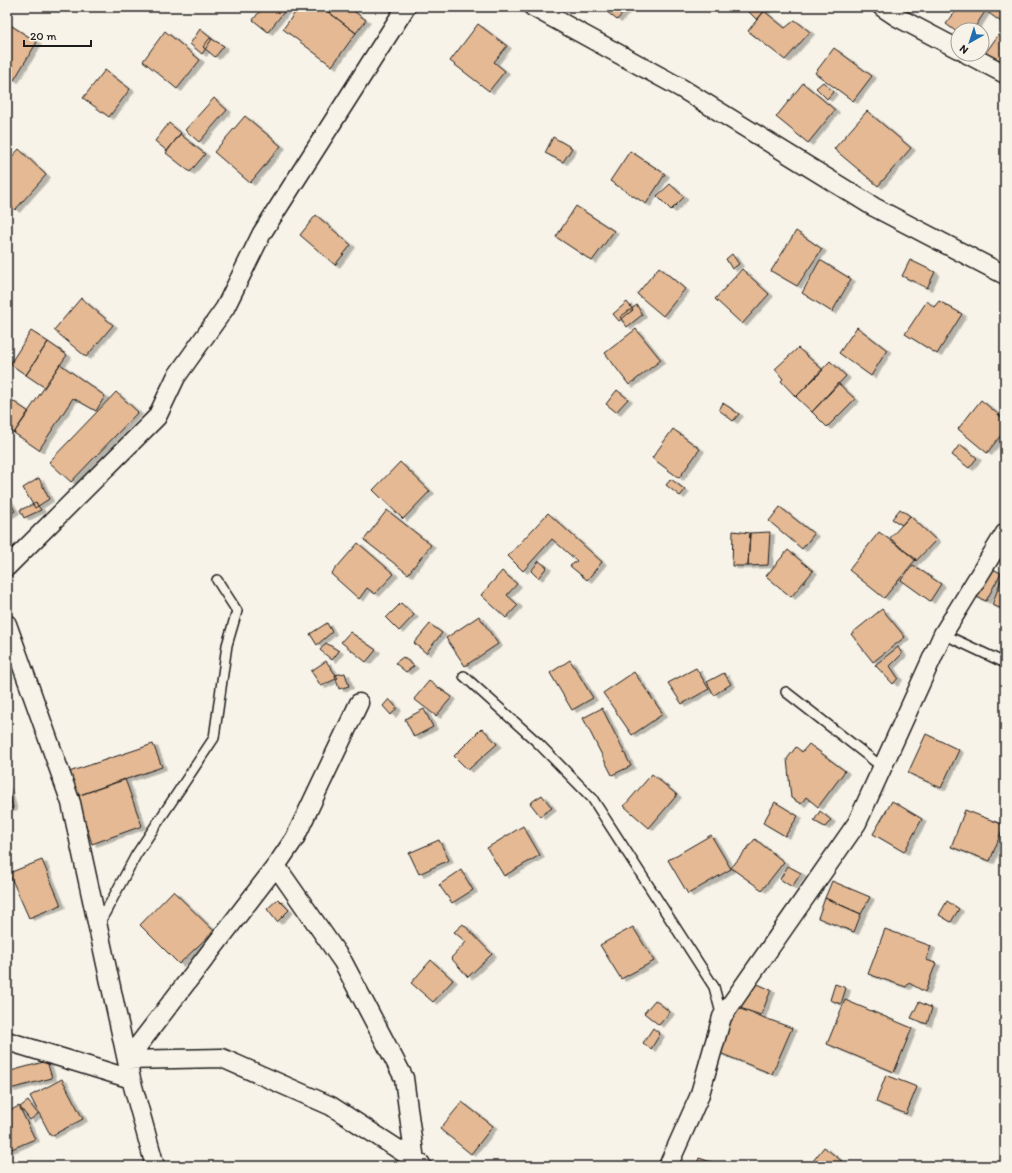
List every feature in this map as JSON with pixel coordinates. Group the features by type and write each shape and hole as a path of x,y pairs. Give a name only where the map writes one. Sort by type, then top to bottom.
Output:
{"street":[{"path":"7,567 157,417 176,378 225,308 262,233 406,7"},
{"path":"533,7 681,88 874,207 1005,275"},
{"path":"882,7 896,17 950,45"},
{"path":"982,62 1005,74"},
{"path":"668,1166 699,1097 722,1017 857,823 943,634 1005,533"},
{"path":"7,624 71,802 127,1060 155,1166"},
{"path":"127,1060 276,866 295,838 359,703"},
{"path":"276,866 343,962 404,1078 420,1163"},
{"path":"7,1041 132,1079"},
{"path":"127,1060 222,1058 331,1106 420,1163"}],"lane":[{"path":"98,925 136,855 214,738 228,645 237,611 217,580"},
{"path":"943,634 1005,663"},
{"path":"464,676 537,742 592,798 714,987 722,1017"},
{"path":"786,692 882,767"}],"building":[{"path":"263,7 288,7 268,32 253,20"},
{"path":"299,7 322,7 356,33 332,66 283,29"},
{"path":"322,7 348,7 366,20 356,33"},
{"path":"601,7 628,7 617,20"},
{"path":"744,7 768,7 757,20"},
{"path":"959,7 988,7 978,22 950,22 950,27 946,24"},
{"path":"989,7 1005,7 1005,25 986,11"},
{"path":"764,11 785,28 795,20 810,32 785,60 748,31"},
{"path":"7,23 37,42 14,80 7,76"},
{"path":"478,24 507,46 494,62 505,71 489,91 450,61"},
{"path":"200,29 212,39 202,54 190,44"},
{"path":"165,31 200,60 177,89 143,61"},
{"path":"999,34 1005,38 1005,56 999,65 990,59 990,47"},
{"path":"210,38 224,46 215,57 203,47"},
{"path":"834,48 872,76 853,101 815,73"},
{"path":"105,70 130,89 109,117 83,98"},
{"path":"823,82 833,92 827,99 816,88"},
{"path":"803,83 835,110 808,143 776,117"},
{"path":"214,98 227,110 199,142 185,130"},
{"path":"867,111 911,148 878,186 834,149"},
{"path":"245,116 281,146 250,183 214,152"},
{"path":"169,123 181,133 167,151 155,141"},
{"path":"180,134 205,154 190,172 166,153"},
{"path":"553,137 572,148 563,162 545,153"},
{"path":"19,149 46,175 15,210 7,202 7,162"},
{"path":"630,151 665,174 646,204 610,181"},
{"path":"670,184 684,197 671,210 657,196"},
{"path":"576,206 614,231 592,261 556,237"},
{"path":"316,215 351,245 335,265 300,235"},
{"path":"796,231 822,249 797,286 771,271"},
{"path":"732,254 739,264 732,269 726,259"},
{"path":"820,260 851,279 832,312 802,293"},
{"path":"910,260 935,272 927,288 902,276"},
{"path":"659,267 685,289 663,316 637,294"},
{"path":"742,269 769,294 742,324 715,299"},
{"path":"81,298 113,325 86,357 54,330"},
{"path":"927,301 934,307 939,301 962,314 937,354 905,334"},
{"path":"627,302 633,310 619,321 613,314"},
{"path":"637,305 642,315 627,327 620,317"},
{"path":"857,327 887,350 871,376 839,353"},
{"path":"636,329 661,360 629,385 605,353"},
{"path":"31,331 48,342 26,375 10,364"},
{"path":"48,342 67,355 44,387 26,375"},
{"path":"798,348 823,370 796,397 781,381 783,379 775,369"},
{"path":"830,361 846,376 812,412 796,397"},
{"path":"60,364 105,396 96,411 73,398 39,450 14,433"},
{"path":"838,383 855,399 827,427 812,412"},
{"path":"617,390 628,399 616,412 606,404"},
{"path":"116,392 138,412 71,482 49,462"},
{"path":"7,397 29,412 14,433 7,428"},
{"path":"981,400 1005,420 1005,430 987,453 958,429"},
{"path":"723,403 739,414 733,421 719,410"},
{"path":"673,429 700,449 679,478 652,458"},
{"path":"960,444 977,458 969,468 952,455"},
{"path":"400,462 430,491 403,519 373,490"},
{"path":"39,478 49,499 35,508 23,488"},
{"path":"671,479 685,490 680,496 666,485"},
{"path":"7,498 15,511 7,516"},
{"path":"36,503 41,510 24,518 20,510"},
{"path":"780,507 814,534 802,549 769,521"},
{"path":"900,509 910,516 902,525 892,519"},
{"path":"387,510 431,545 408,574 364,540"},
{"path":"548,513 602,562 587,580 570,566 577,561 552,539 523,571 508,556"},
{"path":"910,516 936,540 916,561 890,538"},
{"path":"733,531 750,533 748,566 732,566"},
{"path":"770,532 768,565 748,566 750,533"},
{"path":"879,532 916,559 884,598 849,570"},
{"path":"358,543 394,574 375,594 367,588 359,599 331,574"},
{"path":"788,550 813,571 791,597 766,576"},
{"path":"539,561 547,567 538,578 531,571"},
{"path":"913,565 941,584 930,601 901,580"},
{"path":"986,566 1001,573 986,601 972,595"},
{"path":"502,571 517,584 507,595 518,605 506,618 481,595"},
{"path":"1004,572 1005,573 1005,610 992,605"},
{"path":"401,603 414,615 399,631 386,618"},
{"path":"882,609 905,637 873,662 851,634"},
{"path":"479,616 498,644 465,666 446,638"},
{"path":"327,623 332,632 317,645 310,634"},
{"path":"430,624 442,633 426,653 414,643"},
{"path":"350,632 376,650 366,662 341,642"},
{"path":"326,643 339,651 332,660 320,650"},
{"path":"898,647 902,654 890,666 898,678 893,684 875,665"},
{"path":"403,657 414,666 406,672 395,663"},
{"path":"570,660 593,698 572,710 550,673"},
{"path":"326,661 338,678 321,686 311,671"},
{"path":"696,668 709,689 682,704 668,683"},
{"path":"634,672 663,714 632,735 603,693"},
{"path":"345,673 349,686 339,689 335,675"},
{"path":"724,673 731,684 714,695 707,682"},
{"path":"429,681 452,697 436,716 414,699"},
{"path":"389,699 397,708 391,715 383,706"},
{"path":"602,708 631,766 612,775 583,718"},
{"path":"424,709 433,727 414,737 405,719"},
{"path":"482,728 497,744 468,770 454,756"},
{"path":"926,734 959,750 941,788 908,773"},
{"path":"153,744 162,767 77,796 69,772"},
{"path":"809,744 845,771 818,807 806,797 801,804 791,798 787,759 796,747 802,752"},
{"path":"652,774 677,795 649,828 624,806"},
{"path":"125,779 142,826 92,844 77,796"},
{"path":"7,786 13,808 7,809"},
{"path":"542,795 552,808 540,816 530,803"},
{"path":"892,801 922,819 904,852 873,834"},
{"path":"775,802 798,816 785,836 763,823"},
{"path":"965,810 1004,825 990,861 951,847"},
{"path":"820,811 831,820 825,827 814,821"},
{"path":"523,826 540,855 504,876 487,848"},
{"path":"711,835 731,869 688,894 668,860"},
{"path":"755,839 784,862 762,890 731,868"},
{"path":"439,840 449,860 419,874 409,853"},
{"path":"42,860 61,905 29,918 9,873"},
{"path":"788,866 801,873 792,887 780,879"},
{"path":"461,870 473,890 452,903 439,885"},
{"path":"832,881 870,897 861,914 825,898"},
{"path":"173,891 214,931 179,964 140,925"},
{"path":"825,898 861,914 854,932 818,918"},
{"path":"278,899 289,910 277,922 267,909"},
{"path":"947,901 959,909 951,922 939,915"},
{"path":"463,924 492,954 468,977 451,958 466,942 454,932"},
{"path":"633,927 654,961 621,979 600,945"},
{"path":"885,929 931,946 926,960 936,963 925,992 909,983 906,987 868,974"},
{"path":"431,960 453,980 433,1002 411,983"},
{"path":"751,981 771,990 761,1015 740,1008"},
{"path":"835,984 846,988 841,1004 830,1000"},
{"path":"655,1000 670,1012 659,1025 644,1013"},
{"path":"845,1000 912,1028 894,1072 827,1044"},
{"path":"919,1002 932,1008 927,1024 911,1018"},
{"path":"735,1007 792,1028 772,1074 717,1052"},
{"path":"653,1028 660,1034 651,1049 643,1043"},
{"path":"47,1061 52,1078 10,1089 7,1072"},
{"path":"886,1075 917,1087 906,1114 876,1102"},
{"path":"62,1079 83,1119 51,1136 30,1096"},
{"path":"28,1101 38,1114 30,1120 20,1107"},
{"path":"462,1102 493,1126 471,1154 440,1129"},
{"path":"19,1106 35,1139 7,1151 7,1112"},
{"path":"824,1147 848,1166 809,1166"},
{"path":"699,1158 723,1166 696,1166"}]}
